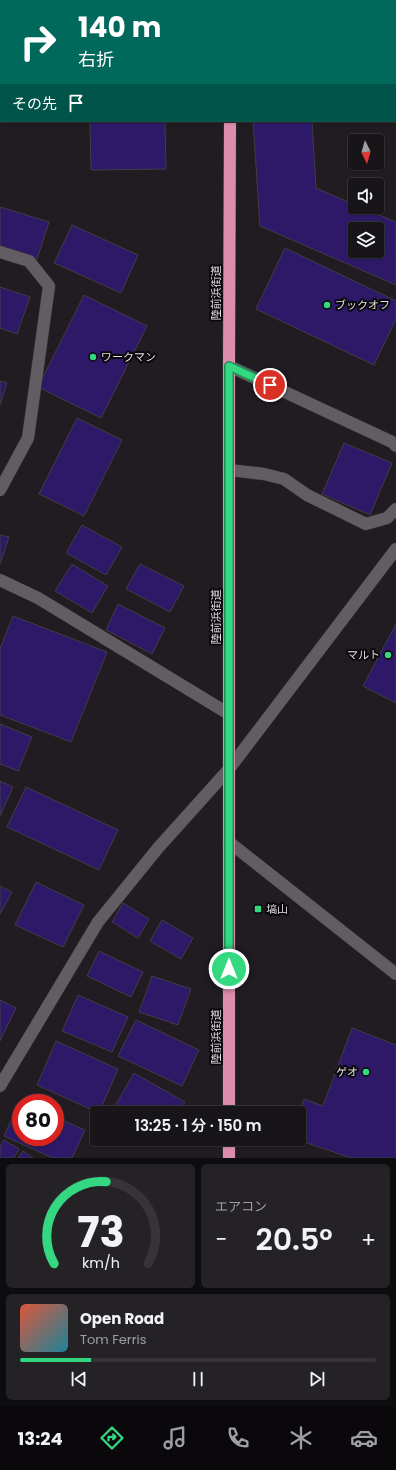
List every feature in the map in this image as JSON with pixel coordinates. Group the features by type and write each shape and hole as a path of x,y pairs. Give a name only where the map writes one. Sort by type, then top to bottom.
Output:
{"highway":[{"name":"陸前浜街道","path":"229,1106 230,122"},
{"path":"229,1146 229,1158"}],"street":[{"path":"0,252 28,261 49,286 28,438 0,490"},
{"path":"229,366 392,442 396,446"},
{"path":"229,470 264,474 284,479 307,494 366,524 387,518 396,509"},
{"path":"0,1086 98,922 158,848 229,769 396,549"},
{"path":"0,580 38,598 229,714"},
{"path":"229,842 396,974"}],"building":[{"path":"90,122 165,122 166,169 91,170"},
{"path":"253,122 312,122 316,188 348,202 348,214 377,214 396,222 396,285 260,226"},
{"path":"0,207 49,222 37,259 0,247"},
{"path":"72,225 138,255 121,293 54,263"},
{"name":"ブックオフ","path":"285,248 396,301 396,319 374,365 256,309"},
{"path":"0,287 30,297 17,334 0,328"},
{"name":"ワークマン","path":"84,295 147,326 101,418 38,387"},
{"path":"0,381 7,383 0,405"},
{"path":"77,418 122,440 84,516 39,494"},
{"path":"344,443 392,463 370,515 322,494"},
{"path":"82,525 122,547 106,575 66,553"},
{"path":"0,535 9,537 0,564"},
{"path":"72,564 108,586 92,613 55,591"},
{"path":"140,564 184,586 170,612 126,589"},
{"path":"118,604 165,628 152,654 106,630"},
{"path":"13,616 107,652 71,742 0,715 0,649"},
{"name":"マルト","path":"396,624 396,703 363,686"},
{"path":"0,724 32,737 18,771 0,764"},
{"path":"0,781 13,787 0,816"},
{"path":"26,787 118,830 99,870 7,827"},
{"path":"36,882 84,905 63,947 15,925"},
{"path":"0,886 12,892 0,914"},
{"path":"123,903 149,919 138,938 112,922"},
{"path":"162,920 193,938 181,959 150,941"},
{"path":"99,951 143,972 131,997 87,976"},
{"path":"152,976 191,989 178,1025 139,1012"},
{"path":"78,995 128,1017 112,1052 62,1031"},
{"path":"0,1000 16,1008 0,1041"},
{"path":"136,1020 199,1050 182,1086 118,1056"},
{"name":"ゲオ","path":"352,1028 396,1045 396,1158 351,1158 306,1142 306,1106 302,1106 304,1099 323,1106"},
{"path":"56,1041 118,1069 102,1106 90,1106 90,1109 64,1097 64,1094 57,1094 37,1085"},
{"path":"134,1073 185,1102 182,1106 115,1106"},
{"path":"12,1118 12,1140 4,1136"},
{"path":"64,1121 85,1130 72,1158 53,1158 26,1146 64,1146"},
{"path":"4,1140 19,1149 14,1158 0,1158 0,1146"},
{"path":"23,1151 33,1158 18,1158"}],"place":[{"name":"ブックオフ","path":"327,305"},
{"name":"ワークマン","path":"93,357"},
{"name":"マルト","path":"388,655"},
{"name":"塙山","path":"258,909"},
{"name":"ゲオ","path":"366,1072"}],"route":[{"path":"229,969 229,366 270,385"}]}
